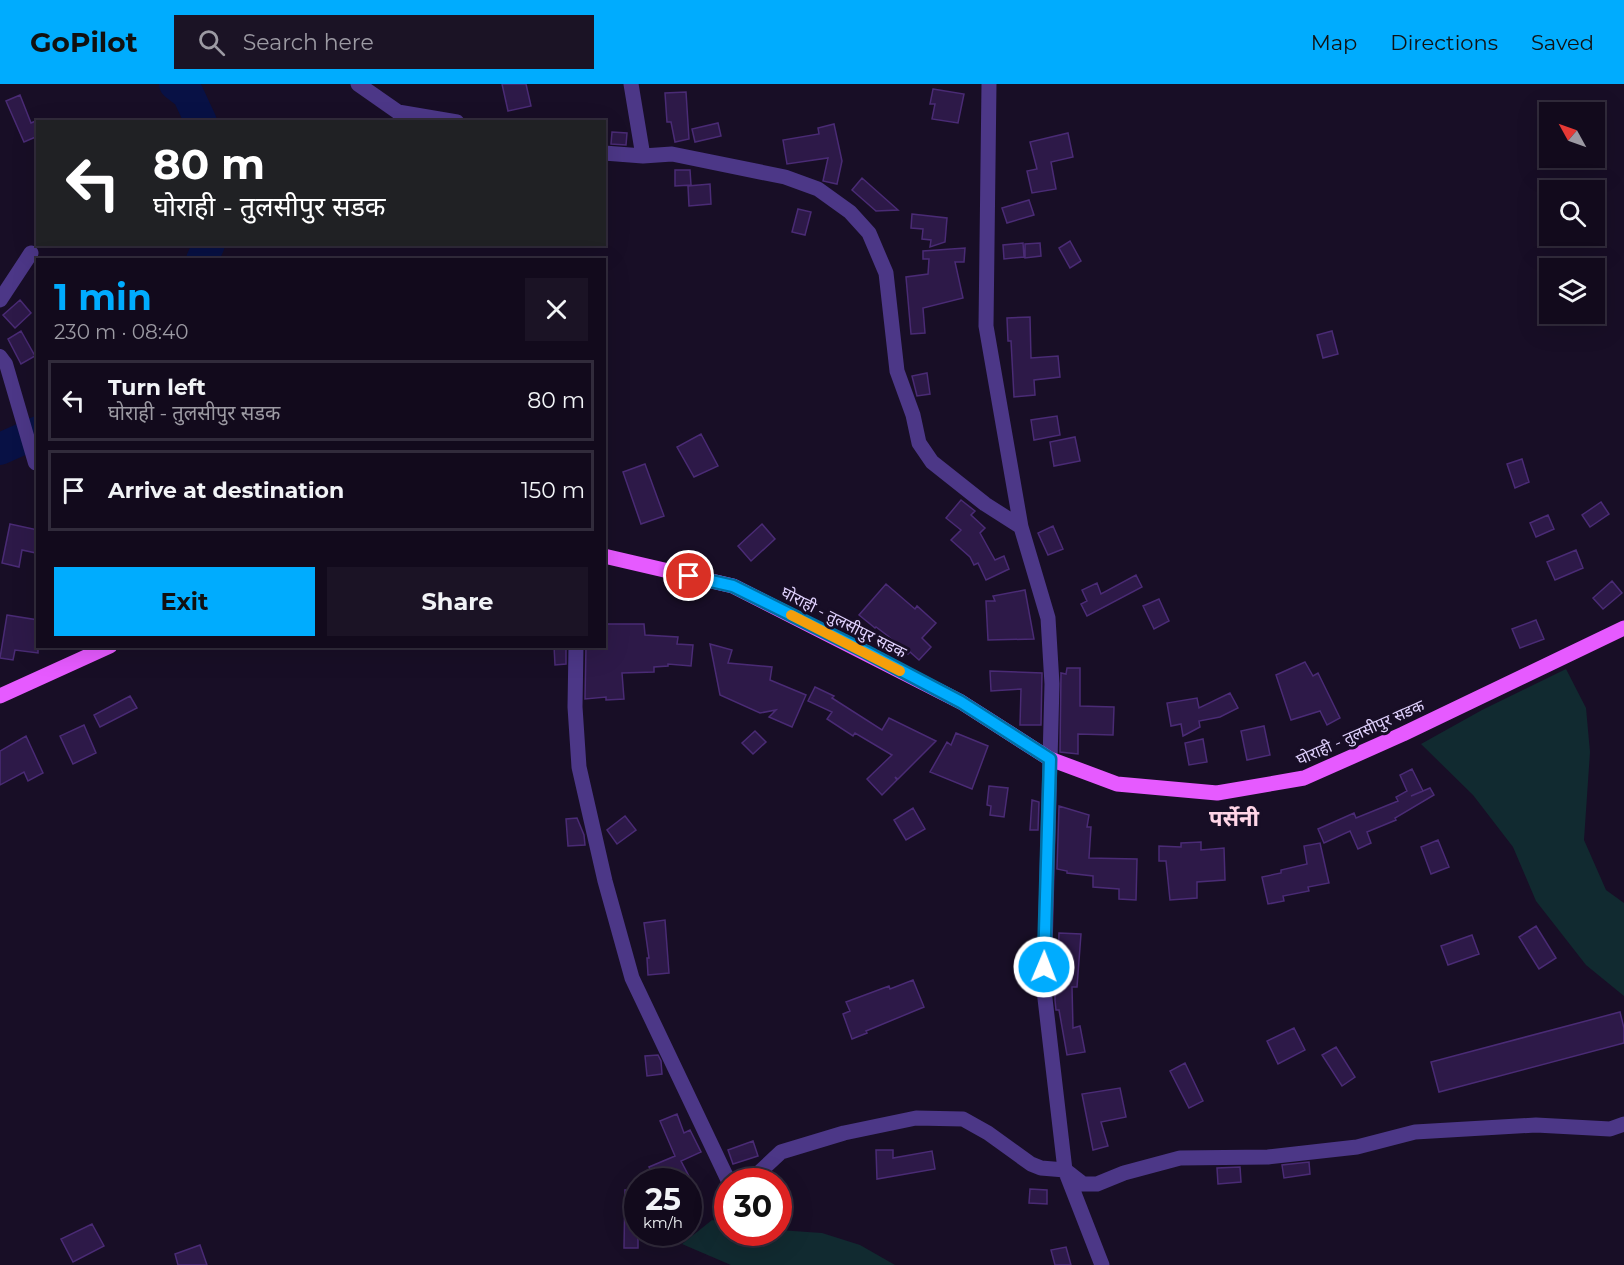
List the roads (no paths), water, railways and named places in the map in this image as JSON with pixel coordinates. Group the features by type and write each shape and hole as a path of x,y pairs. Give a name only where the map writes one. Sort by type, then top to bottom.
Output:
{"main road":[{"name":"घोराही - तुलसीपुर सडक","path":"606,556 733,586 961,702 1050,759 1117,784 1217,793 1304,778 1403,734 1624,628"},
{"path":"0,696 106,648"}],"street":[{"path":"358,84 398,112 445,120"},
{"path":"631,84 643,156"},
{"path":"989,84 986,326 1021,527 1048,618 1052,684 1044,990 1065,1170 1102,1265"},
{"path":"606,153 643,156 672,154 785,177 818,189 850,212 869,233 886,273 897,371 913,414 919,443 932,462 984,504 1021,527"},
{"path":"0,300 31,253"},
{"path":"3,360 35,463"},
{"path":"576,648 575,707 579,767 605,881 632,978 722,1168"},
{"path":"764,1168 782,1152 844,1133 916,1118 963,1119 988,1133 1031,1164 1041,1168 1065,1170 1083,1184 1097,1184 1124,1173 1180,1158 1268,1157 1357,1147 1415,1132 1536,1125 1610,1129 1624,1124"}],"waterway":[{"path":"175,84 188,94 200,120"},
{"path":"203,258 208,246"},
{"path":"0,449 36,433"}],"district":[{"name":"पर्सेनी","path":"1234,818"}]}
